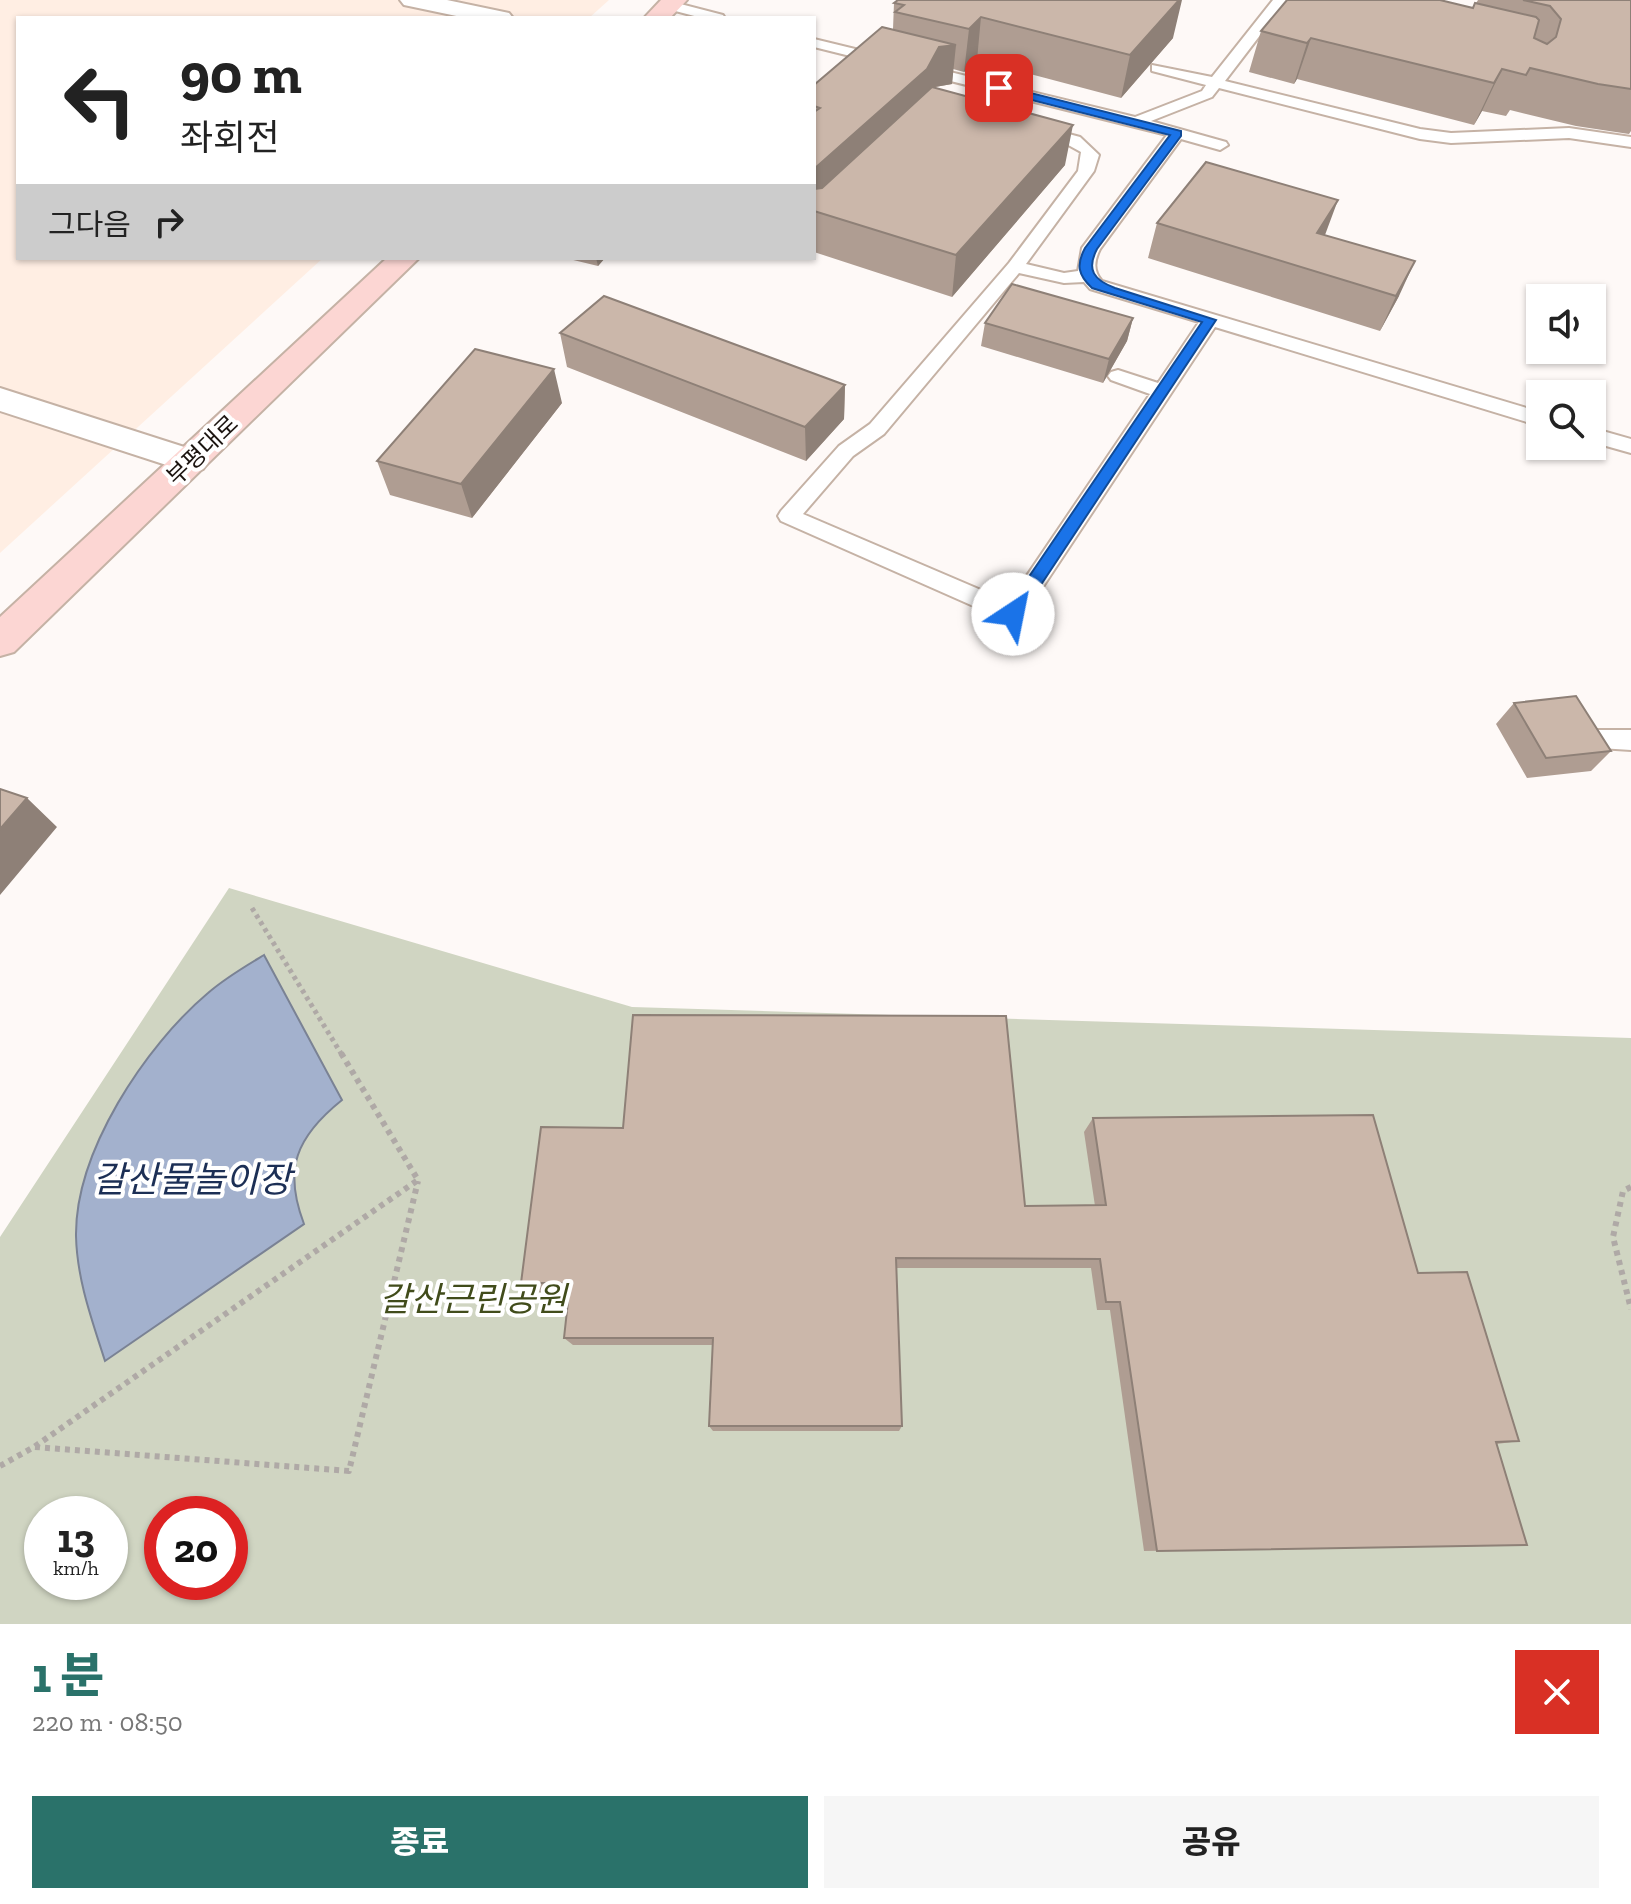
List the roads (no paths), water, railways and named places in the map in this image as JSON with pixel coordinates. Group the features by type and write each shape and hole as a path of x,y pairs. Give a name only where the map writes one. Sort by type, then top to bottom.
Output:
{"main road":[{"name":"부평대로","path":"0,641 402,260"}],"street":[{"path":"412,0 491,16"},
{"path":"0,399 191,461"}],"lane":[{"path":"1135,122 1207,94 1280,0"},
{"path":"667,8 708,16"},
{"path":"850,72 859,55 880,38"},
{"path":"816,44 1220,145"},
{"path":"1157,68 1420,134 1451,138 1569,133 1631,142"},
{"path":"943,96 945,76"},
{"path":"1016,125 1078,141 1088,148 1091,155 1086,171 1015,267 877,429 846,451 789,516 1013,614 1210,320"},
{"path":"1177,133 1084,261 1087,276 1096,285 1526,415"},
{"path":"1015,267 1064,278 1087,276"},
{"path":"1118,376 1162,391"},
{"path":"1606,439 1631,446"},
{"path":"1593,740 1631,740"}],"water":[{"name":"갈산물놀이장","path":"264,955 342,1100 314,1127 298,1155 295,1187 304,1224 105,1361 86,1300 77,1252 79,1204 87,1170 118,1103 161,1042 184,1015 214,988"}],"park label":[{"name":"갈산근린공원","path":"473,1299"}]}
